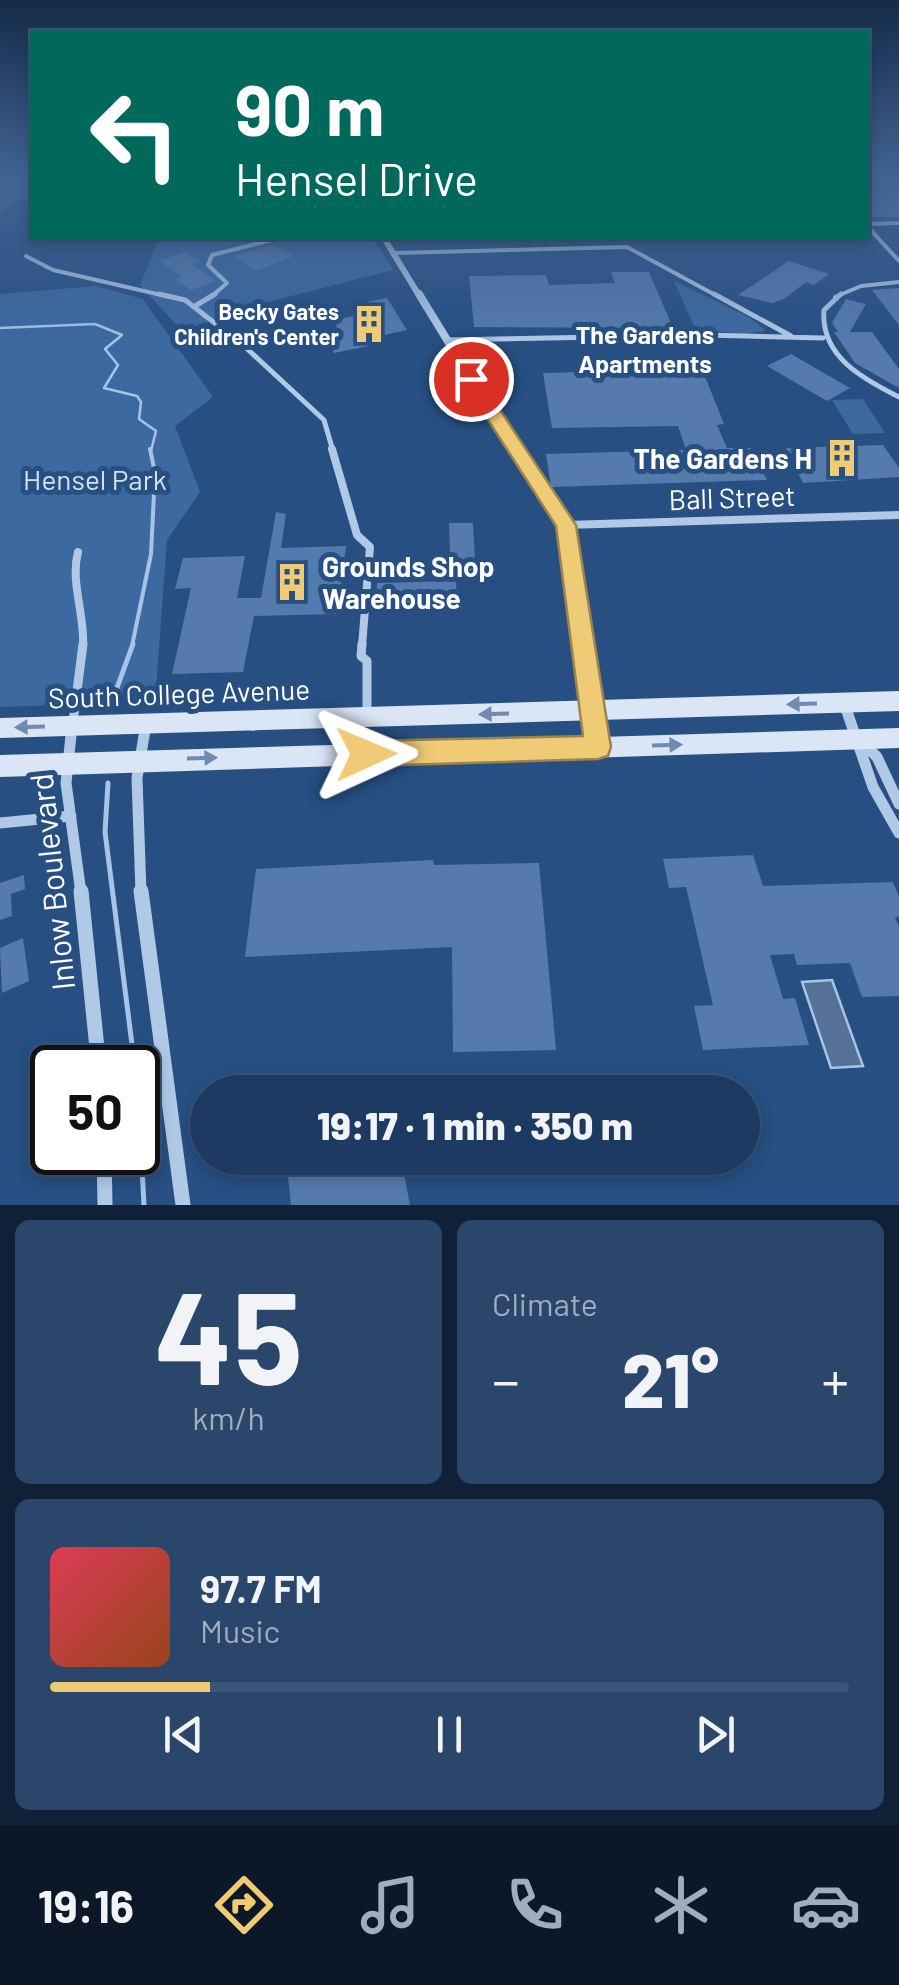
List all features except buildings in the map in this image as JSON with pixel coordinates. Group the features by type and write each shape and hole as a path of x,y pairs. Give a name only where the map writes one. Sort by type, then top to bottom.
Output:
{"main road":[{"name":"South College Avenue","path":"0,728 899,701"},
{"path":"366,754 367,718"},
{"path":"0,766 899,738"}],"street":[{"path":"385,240 526,468 566,525 598,747"},
{"path":"844,702 860,740 862,761 890,823 899,833"},
{"path":"146,724 138,760 138,868 184,1205"},
{"name":"Inlow Boulevard","path":"72,726 65,764 98,1045"},
{"path":"860,740 877,757 898,798"},
{"path":"0,823 70,816"},
{"path":"104,1175 105,1205"}],"lane":[{"path":"873,230 899,261"},
{"path":"196,306 224,289 226,282 208,265 212,255 271,240"},
{"path":"395,253 627,247 791,336"},
{"path":"26,256 53,270 185,300 196,306 324,420 357,535 370,546 362,656 367,661 367,718"},
{"path":"899,282 863,285 836,297 822,313 823,338 844,364 899,397"},
{"path":"447,340 823,338"},
{"name":"Ball Street","path":"566,525 899,515"},
{"name":"Inlow Boulevard","path":"72,726 78,703 84,616 71,573 78,552"}],"green space":[{"path":"158,240 374,240 393,270 252,306 182,331 140,285"},
{"path":"674,281 749,317 766,331 740,334 695,328"},
{"name":"Hensel Park","path":"96,286 143,299 213,397 175,426 200,492 167,540 155,702 0,707 0,294"},
{"path":"863,399 885,433 853,434 832,400"}],"shaded area":[{"path":"832,980 863,1066 831,1068 802,982"}],"waterway":[{"path":"0,328 95,324 122,335 105,349 118,365 104,388 137,396 141,402 139,419 156,431 151,451"},
{"path":"132,646 151,554 155,473 150,449"},
{"path":"114,696 133,644"},
{"path":"108,783 105,832 132,1045"},
{"path":"142,1175 144,1205"}],"place":[{"name":"Becky Gates Children's Center","path":"369,324"},
{"name":"The Gardens H","path":"842,458"},
{"name":"Grounds Shop Warehouse","path":"292,582"}],"district":[{"name":"The Gardens Apartments","path":"645,348"}],"route":[{"path":"366,754 598,747 566,525 471,379"}]}
